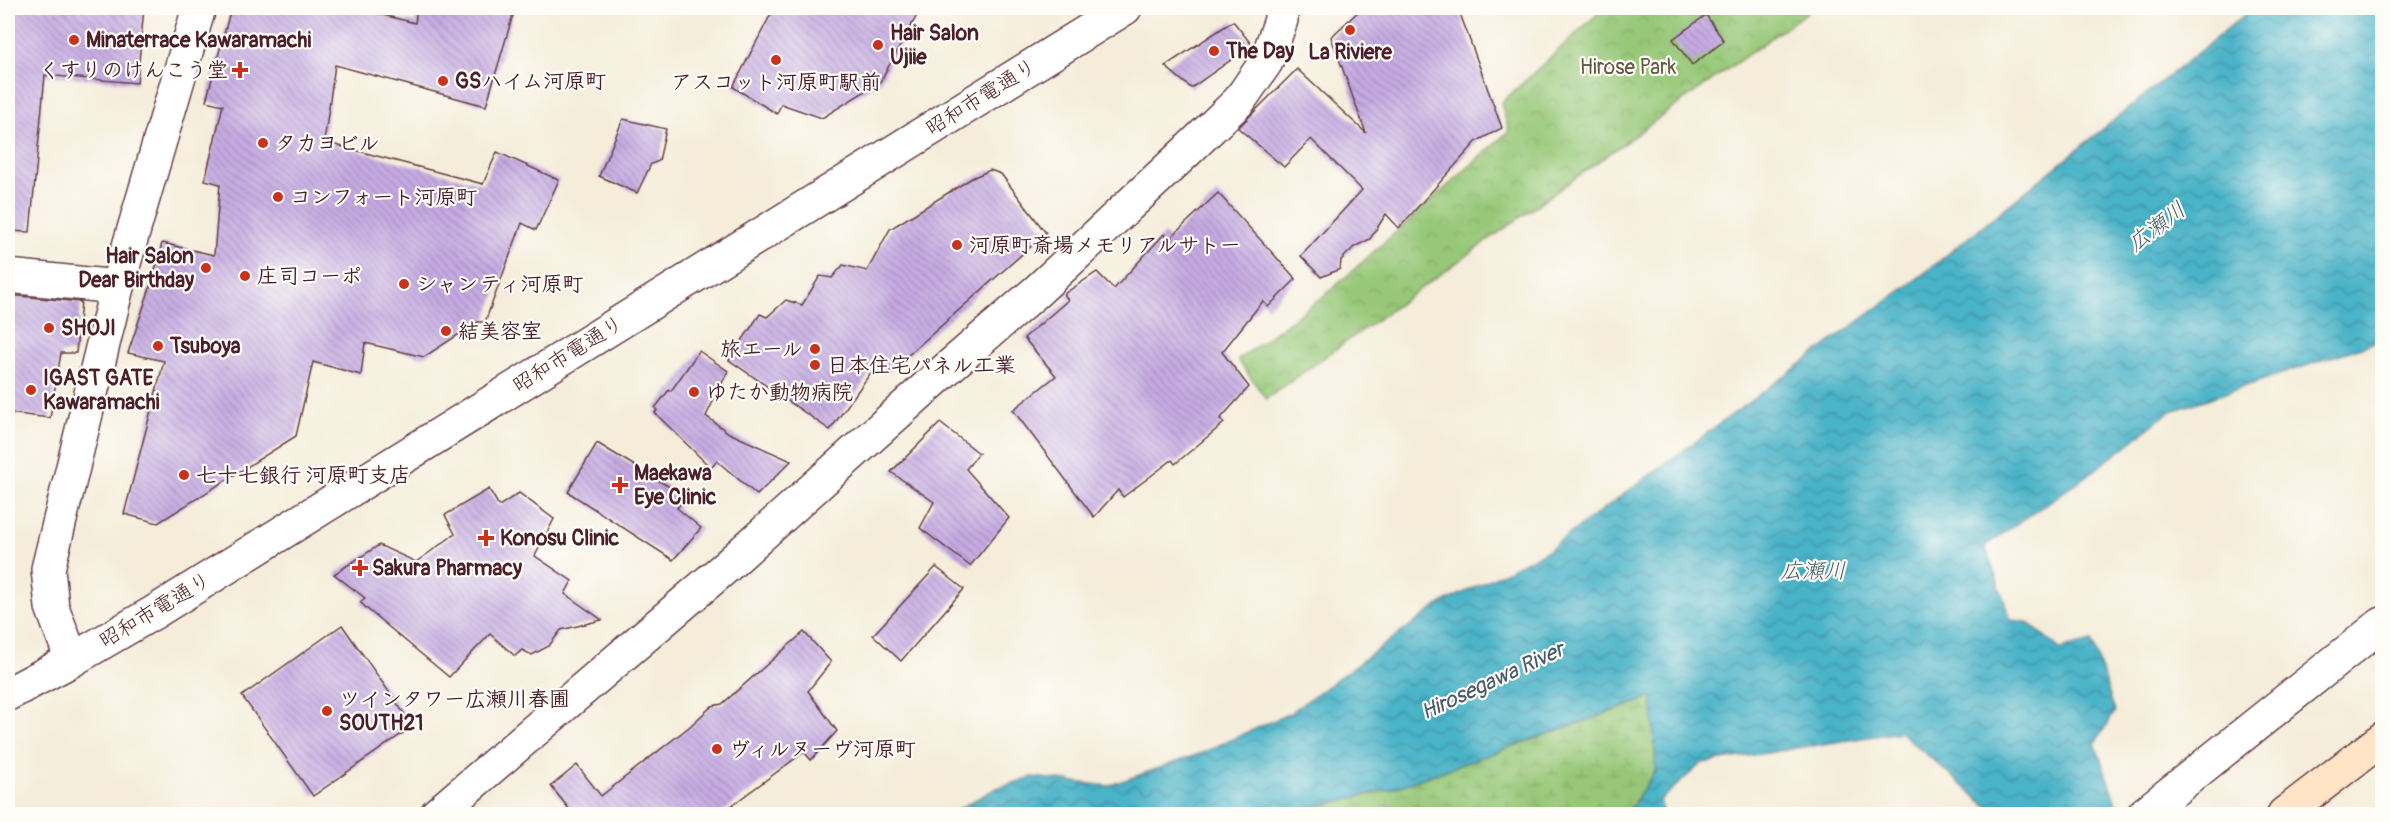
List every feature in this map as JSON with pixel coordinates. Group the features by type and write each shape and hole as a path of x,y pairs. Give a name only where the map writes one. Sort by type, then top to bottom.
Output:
{"main road":[{"path":"2284,814 2382,739"}],"street":[{"path":"72,660 52,607 48,569 117,287 199,8"},
{"name":"昭和市電通り","path":"8,694 153,613 1125,8"},
{"path":"437,814 736,558 1037,291 1186,152 1239,101 1266,62 1281,20 1281,8"},
{"path":"8,276 117,287"},
{"path":"2144,814 2382,624"}],"green space":[{"name":"Hirose Park","path":"1604,8 1813,8 1266,399 1238,360 1329,292 1509,131 1501,103"},
{"path":"1653,697 1656,770 1627,814 1280,814 1392,789"}],"water":[{"name":"広瀬川","path":"2253,8 2382,8 2382,340 2169,412 2094,471 1985,546 2011,620 2027,622 2060,649 2092,641 2115,712 2095,743 2117,806 2111,814 1996,814 1900,732 1702,763 1660,800 1664,814 1627,814 1656,770 1652,697 1392,789 1280,814 949,814 997,788 1033,777 1108,786 1202,753 1290,713 1439,605 1545,552 1922,275"}],"building":[{"name":"Minaterrace Kawaramachi","path":"8,8 144,8 137,83 45,75 30,232 8,231"},
{"path":"231,8 355,8 415,23 417,8 515,8 486,106 335,65 324,142 483,184 497,152 559,180 536,230 522,223 485,322 478,322 424,357 365,343 361,375 313,362 296,436 158,523 124,514 164,361 128,353 152,282 162,243 214,255 220,184 205,180 223,105 206,101"},
{"path":"774,8 921,8 880,82 822,118 781,104 777,114 733,87"},
{"path":"1362,8 1458,8 1502,128 1477,141 1399,228 1386,214 1370,239 1354,247 1341,260 1340,269 1321,277 1301,256 1362,190 1311,139 1284,167 1238,128 1297,69 1366,133 1331,37"},
{"path":"1706,15 1724,41 1692,65 1673,39"},
{"path":"1233,21 1252,45 1191,88 1165,66"},
{"path":"623,119 666,129 659,161 651,164 637,193 599,176"},
{"path":"990,170 1001,174 1046,233 888,373 872,371 830,430 729,360 760,314 767,317 786,300 802,305 820,276 832,278 843,265 867,271 890,229 972,178"},
{"path":"1218,193 1296,279 1268,307 1263,301 1222,352 1249,387 1220,419 1224,423 1175,464 1172,460 1123,497 1118,490 1094,517 1013,410 1056,376 1024,338 1068,300 1064,294 1097,272 1114,289 1164,234 1169,239"},
{"path":"8,295 81,302 76,353 61,353 50,418 8,413"},
{"name":"ゆたか動物病院","path":"699,351 728,371 706,416 729,433 791,461 757,495 717,461 711,468 655,413 657,410 655,408 669,390 671,391"},
{"path":"940,423 979,453 966,469 1009,518 970,566 920,528 934,502 891,472"},
{"path":"597,443 686,497 677,508 701,528 673,560 568,492"},
{"path":"489,489 499,506 519,493 554,519 535,556 572,581 565,594 602,620 561,630 549,646 532,655 522,650 515,656 490,634 449,677 366,608 360,602 365,598 334,574 379,545 416,562 455,534 445,515"},
{"path":"936,567 964,589 901,661 873,635"},
{"name":"ツインタワー広瀬川春圃 SOUTH21","path":"342,625 413,726 313,796 242,696"},
{"path":"804,632 831,662 808,691 837,731 811,760 804,752 720,814 573,814 551,786 577,765 601,796 689,727 712,706 722,704"}],"place":[{"name":"La Riviere","path":"1350,30"},
{"name":"Minaterrace Kawaramachi","path":"74,40"},
{"name":"Hair Salon Ujiie","path":"878,45"},
{"name":"The Day","path":"1214,51"},
{"name":"アスコット河原町駅前","path":"776,60"},
{"name":"くすりのけんこう堂","path":"240,70"},
{"name":"GSハイム河原町","path":"443,81"},
{"name":"タカヨビル","path":"263,143"},
{"name":"コンフォート河原町","path":"278,197"},
{"name":"河原町斎場メモリアルサトー","path":"957,245"},
{"name":"Hair Salon Dear Birthday","path":"206,268"},
{"name":"庄司コーポ","path":"245,276"},
{"name":"シャンティ河原町","path":"404,284"},
{"name":"SHOJI","path":"49,328"},
{"name":"結美容室","path":"446,331"},
{"name":"Tsuboya","path":"158,346"},
{"name":"旅エール","path":"815,349"},
{"name":"日本住宅パネル工業","path":"815,365"},
{"name":"IGAST GATE Kawaramachi","path":"31,390"},
{"name":"ゆたか動物病院","path":"694,392"},
{"name":"七十七銀行 河原町支店","path":"184,475"},
{"name":"Maekawa Eye Clinic","path":"620,485"},
{"name":"Konosu Clinic","path":"486,538"},
{"name":"Sakura Pharmacy","path":"360,568"},
{"name":"ツインタワー広瀬川春圃 SOUTH21","path":"327,711"},
{"name":"ヴィルヌーヴ河原町","path":"717,749"}],"water label":[{"name":"Hirosegawa River","path":"1492,680"}]}
